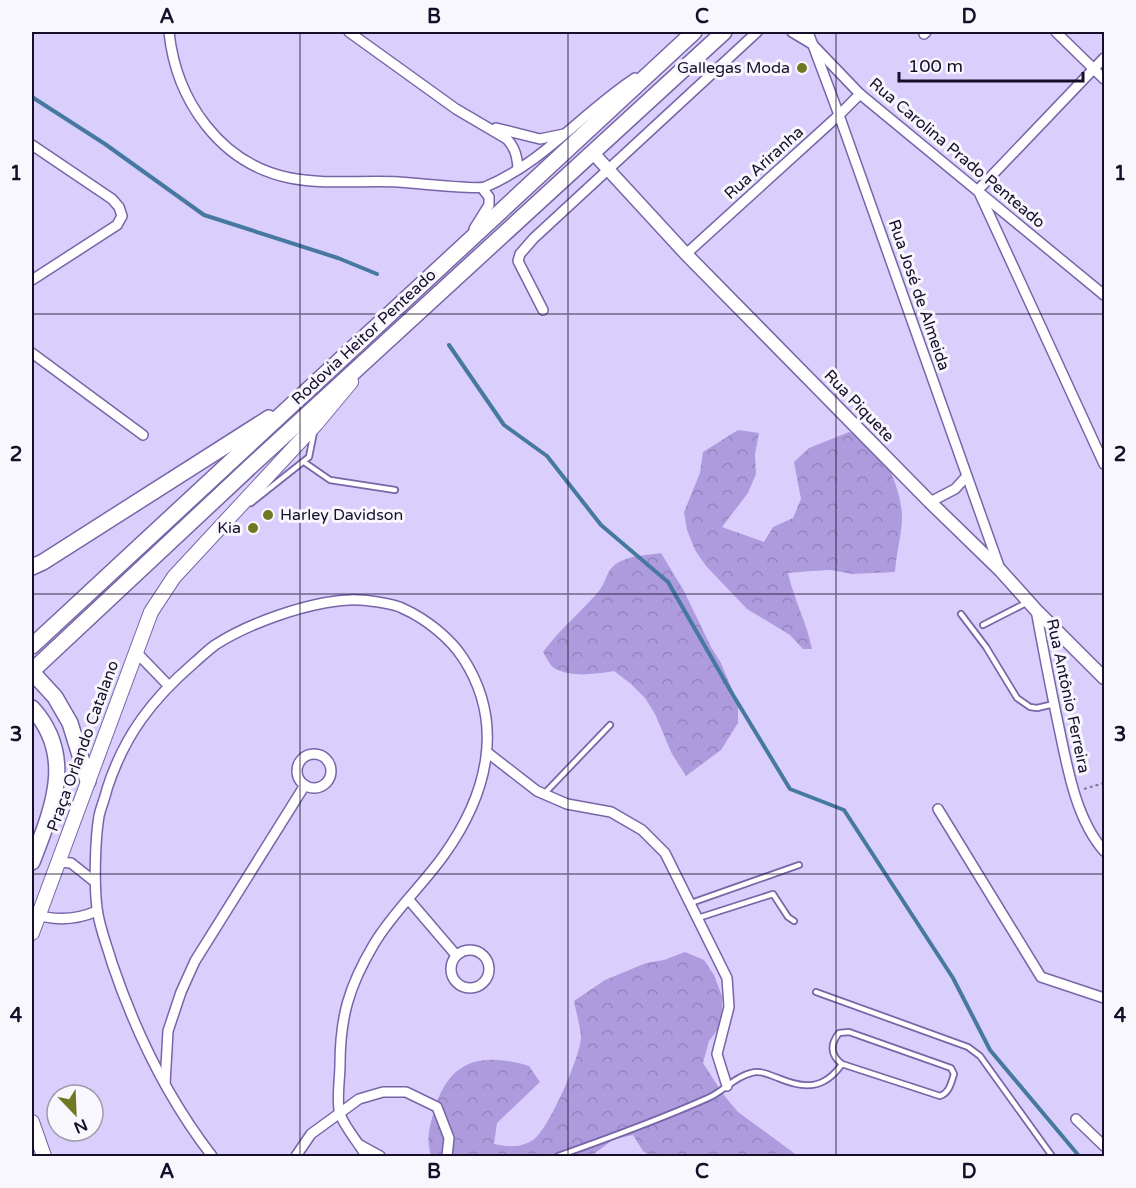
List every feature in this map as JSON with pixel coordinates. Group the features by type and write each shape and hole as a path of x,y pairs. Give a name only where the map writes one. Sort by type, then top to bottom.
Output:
{"main road":[{"name":"Rodovia Heitor Penteado","path":"32,646 694,32"},
{"name":"Rodovia Heitor Penteado","path":"32,672 377,350 724,32"},
{"path":"136,652 151,612 174,577 316,424 377,350"},
{"path":"32,567 301,397"},
{"name":"Praça Orlando Catalano","path":"32,933 35,914 57,862 136,652"},
{"path":"32,672 55,697 70,723 88,781"},
{"path":"32,862 52,809 57,765 51,737 34,710"},
{"path":"32,1122 44,1156"}],"street":[{"path":"169,32 179,78 192,107 209,131 229,150 249,164 268,172 292,178 339,182 411,182 482,188 518,168 568,133 620,89 657,66"},
{"path":"349,32 456,109 507,139 517,155 518,168"},
{"path":"543,310 519,264 518,257 534,238 758,32"},
{"name":"Rua Carolina Prado Penteado","path":"792,32 812,44 860,94 1104,295"},
{"name":"Rua José de Almeida","path":"808,32 1000,570"},
{"path":"1056,32 1104,79"},
{"path":"1104,58 978,190 1104,464"},
{"name":"Rua Ariranha","path":"686,254 860,94"},
{"path":"479,123 525,137 540,139 568,133"},
{"path":"32,145 112,199 119,207 122,216 117,225 32,280"},
{"name":"Rua Piquete","path":"593,153 686,254 1104,678"},
{"path":"461,248 489,205 489,197 482,188"},
{"path":"32,353 143,435"},
{"path":"930,502 955,489 966,477"},
{"path":"213,1156 201,1142 165,1084 122,991 97,911 95,882 99,816 127,740 168,685 214,645 255,625 298,609 350,600 402,607 439,631 462,655 480,688 487,717 488,753 478,790 463,824 445,854 375,943 350,991 341,1026 339,1113 366,1156"},
{"name":"Rua Antônio Ferreira","path":"1032,606 1070,781 1082,812 1104,851"},
{"name":"Praça Orlando Catalano","path":"136,652 168,685"},
{"path":"488,753 514,775 544,794 567,804 611,812 642,830 665,854 727,978 729,1007 717,1054 728,1086"},
{"path":"165,1084 168,1030 195,961 305,785"},
{"path":"938,809 1041,977 1104,998"},
{"path":"57,862 70,864 95,882"},
{"path":"409,900 456,955"},
{"path":"35,914 67,919 82,917 97,911"},
{"path":"475,950 486,958 489,970 484,982 472,988 466,988 456,982 450,972 452,960 456,955 475,950"},
{"path":"296,1156 311,1134 339,1113 358,1100 383,1092 406,1092 437,1107 449,1138 447,1156"},
{"path":"1076,1119 1104,1146"},
{"path":"360,1145 380,1156"}],"lane":[{"path":"225,523 304,462 312,451 316,424"},
{"path":"304,462 330,480 395,490"},
{"path":"983,625 1032,606"},
{"path":"961,614 986,647 1017,698 1030,707 1037,708 1054,704"},
{"path":"544,794 610,725"},
{"path":"691,903 800,865"},
{"path":"698,918 773,894 788,917 794,921"},
{"path":"816,992 968,1047 980,1056 1052,1156"},
{"path":"849,1032 943,1064 951,1068 954,1074 950,1087 945,1094 940,1096 842,1064 833,1055 833,1040 839,1033 849,1032"},
{"path":"558,1156 652,1123 716,1095 741,1076 760,1071 790,1083 809,1086 824,1082 835,1074 842,1064"}],"path":[{"path":"1074,792 1104,783"}],"green space":[{"path":"738,430 759,433 755,454 756,474 748,493 722,527 764,542 773,527 793,518 801,499 794,462 809,448 849,432 872,438 897,488 902,521 895,572 852,574 831,570 788,573 812,649 803,649 790,635 747,609 706,566 695,550 687,530 684,512 700,473 703,452"},
{"path":"661,553 684,591 721,663 738,704 738,723 721,750 686,776 672,754 655,714 645,698 631,684 614,671 584,674 561,671 553,667 543,652 599,591 613,566 633,557"},
{"path":"685,952 704,960 714,975 722,996 722,1024 709,1041 703,1063 738,1112 798,1156 650,1156 643,1151 633,1135 614,1139 591,1156 431,1156 429,1134 440,1094 448,1080 458,1070 482,1060 512,1062 529,1066 540,1082 497,1123 494,1144 514,1146 533,1140 547,1123 555,1108 580,1046 581,1037 574,1001 605,980 646,963 664,960"}],"waterway":[{"path":"32,97 105,144 204,215 338,258 377,274"},
{"path":"449,345 504,425 547,456 601,525 668,582 790,789 844,810 953,978 990,1050 1079,1156"}],"place":[{"name":"Gallegas Moda","path":"802,68"},
{"name":"Harley Davidson","path":"268,515"},
{"name":"Kia","path":"253,528"}]}
